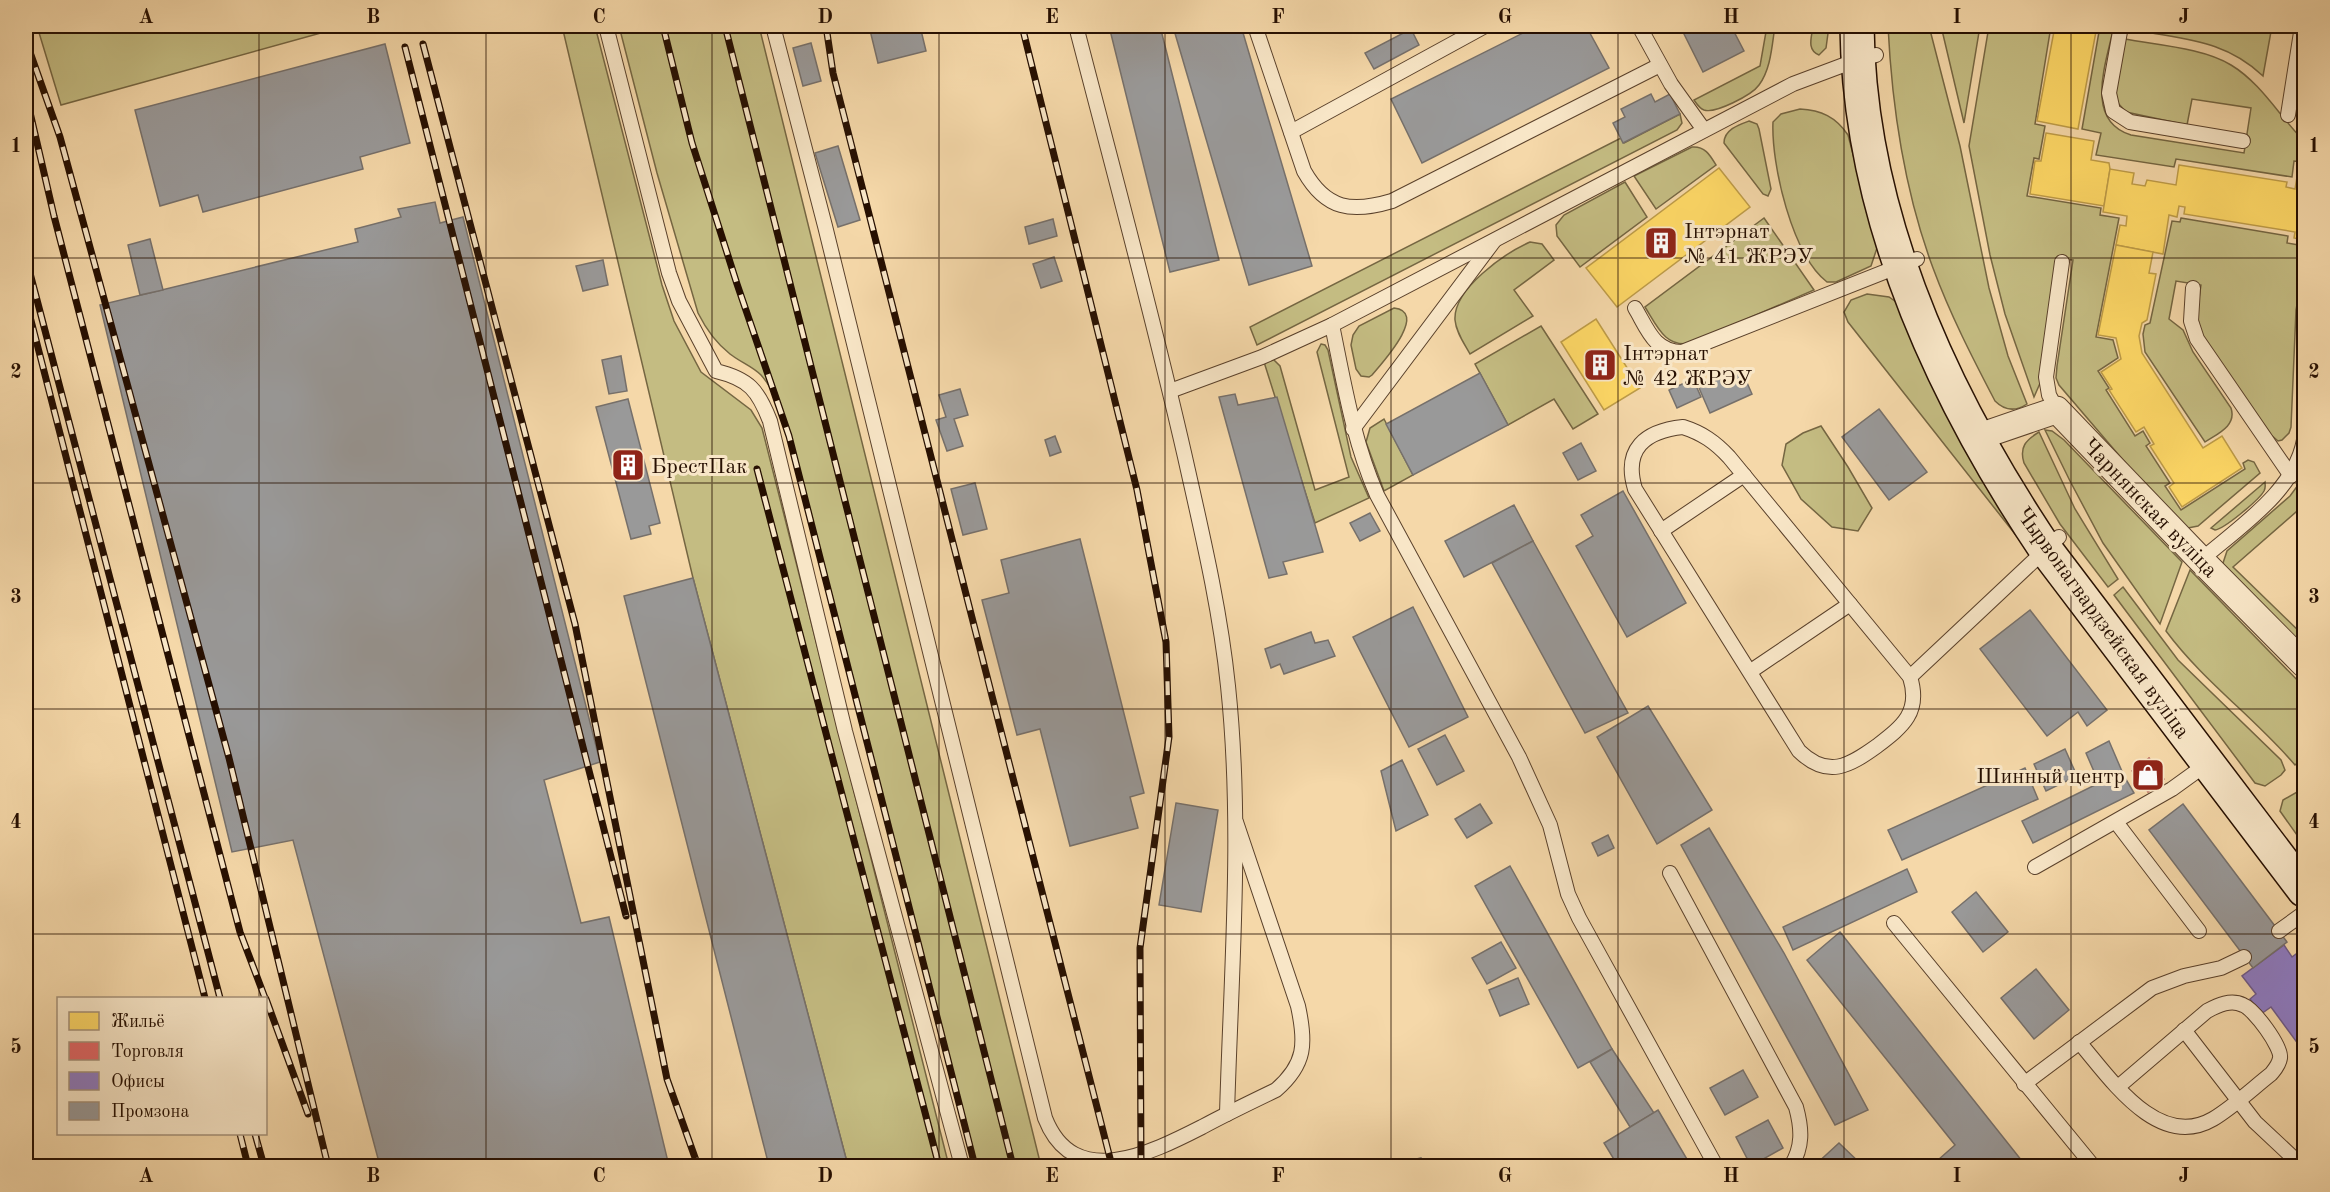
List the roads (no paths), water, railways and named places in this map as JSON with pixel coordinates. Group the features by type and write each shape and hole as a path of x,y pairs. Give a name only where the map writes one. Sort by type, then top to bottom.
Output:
{"main road":[{"name":"Чырвонагвардзейская вуліца","path":"1857,26 1869,47 1862,108 1875,184 1908,262 1932,344 1987,434 2009,494 2052,544 2304,861"},
{"name":"Чырвонагвардзейская вуліца","path":"2052,544 2208,763 2304,890"}],"street":[{"path":"1987,434 2057,410"},
{"name":"Чарнянская вуліца","path":"2057,410 2304,664"}],"lane":[{"path":"606,26 669,273 679,301 716,371 743,380 756,391 770,421 846,730 962,1167"},
{"path":"773,26 825,226 1040,1095 1051,1135 1062,1147 1076,1156 1094,1163 1111,1163 1150,1152 1276,1090 1288,1080 1297,1066 1303,1048 1303,1029 1298,1006 1236,822"},
{"path":"1076,26 1170,392 1208,558 1224,646 1234,757 1236,822 1227,1114"},
{"path":"1255,26 1304,171 1314,189 1328,200 1349,207 1369,208 1392,201 1660,65"},
{"path":"1291,132 1485,26"},
{"path":"1639,26 1671,84 1704,130"},
{"path":"2121,26 2109,93 2114,111 2130,122 2243,141"},
{"path":"2288,115 2302,26"},
{"path":"1170,392 1262,357 1332,324 1793,84 1869,47"},
{"path":"1353,429 1496,238"},
{"path":"1635,308 1657,344 1663,349 1682,352 1908,262"},
{"path":"2057,410 2049,394 2046,377 2062,262"},
{"path":"2193,288 2191,321 2197,339 2291,476"},
{"path":"1332,324 1353,429 1377,495 1519,757 1550,825 1568,894 1575,910 1716,1167"},
{"path":"1683,427 1700,432 1717,444 1744,475 1910,677 1914,700 1911,710 1899,729 1853,763 1829,767 1817,764 1799,751 1635,489 1632,461 1637,448 1648,437 1664,429 1683,427"},
{"path":"2201,560 2273,497 2298,464 2304,440"},
{"path":"1661,531 1744,475"},
{"path":"1910,677 2052,544"},
{"path":"1751,671 1850,604"},
{"path":"2035,867 2172,789 2208,763"},
{"path":"2116,822 2199,931"},
{"path":"1670,873 1796,1107 1801,1126 1801,1143 1791,1167"},
{"path":"2279,931 2304,914"},
{"path":"1894,923 2093,1167"},
{"path":"2024,1084 2152,988 2184,976 2221,968 2244,957"},
{"path":"2079,1042 2118,1087 2151,1117 2167,1125 2182,1128 2199,1126 2213,1119 2271,1074 2278,1066 2281,1057 2278,1047 2253,1012 2243,1005 2231,1003 2219,1005 2207,1011 2118,1087"},
{"path":"2184,1030 2254,1122 2296,1165"}],"railway":[{"path":"663,26 692,143 789,436 975,1166"},
{"path":"725,26 1013,1166"},
{"path":"826,26 833,73 1112,1166"},
{"path":"1022,26 1137,490 1166,642 1169,737 1140,948 1141,1166"},
{"path":"26,41 60,137 229,758 328,1166"},
{"path":"423,44 575,624 667,1079 698,1166"},
{"path":"405,47 626,916"},
{"path":"26,95 54,216 240,932 265,997"},
{"path":"26,258 220,997"},
{"path":"26,301 205,997"},
{"path":"757,469 939,1166"},
{"path":"267,1002 308,1114"},
{"path":"240,1135 248,1166"},
{"path":"255,1135 264,1166"}],"place":[{"name":"Інтэрнат № 41 ЖРЭУ","path":"1661,243"},
{"name":"Інтэрнат № 42 ЖРЭУ","path":"1600,365"},
{"name":"БрестПак","path":"628,465"},
{"name":"Шинный центр","path":"2148,775"}]}
